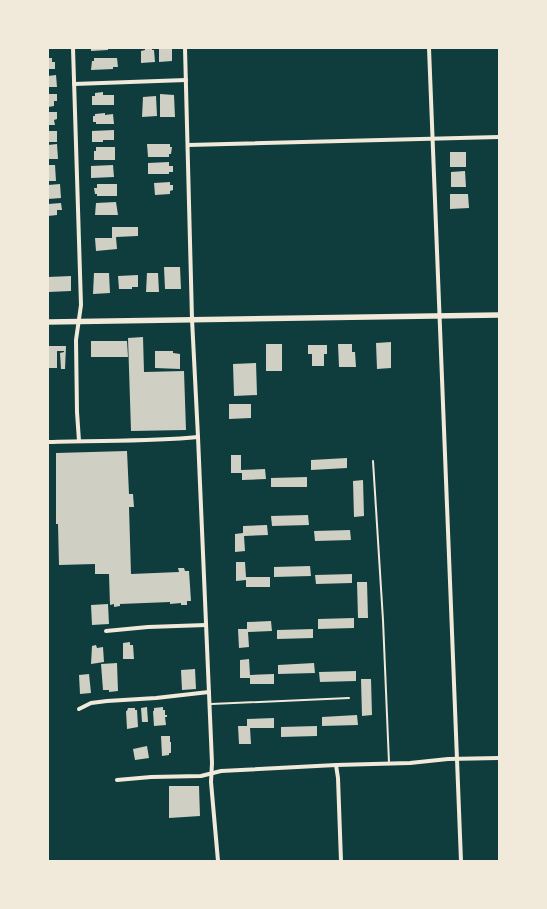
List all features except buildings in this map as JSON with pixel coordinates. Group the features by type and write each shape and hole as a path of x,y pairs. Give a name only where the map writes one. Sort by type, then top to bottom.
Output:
{"main road":[{"path":"48,322 499,315"}],"street":[{"path":"73,48 81,305 76,340 79,441"},
{"path":"185,48 192,319 212,763 211,782 218,861"},
{"path":"429,48 461,861"},
{"path":"74,84 186,80"},
{"path":"188,145 499,137"},
{"path":"48,442 150,440 198,437"},
{"path":"106,631 148,627 206,625"},
{"path":"79,709 92,703 209,692"},
{"path":"117,780 151,777 201,776 221,771 499,758"},
{"path":"336,766 338,778 341,861"}],"lane":[{"path":"373,461 383,620 389,763"},
{"path":"209,704 350,698"}]}
